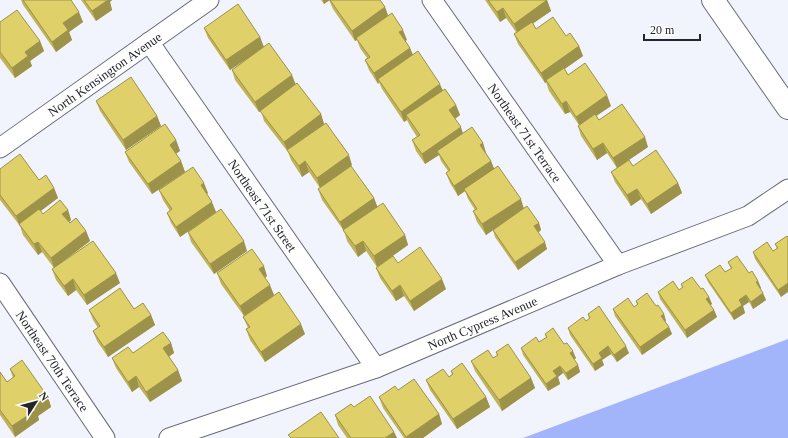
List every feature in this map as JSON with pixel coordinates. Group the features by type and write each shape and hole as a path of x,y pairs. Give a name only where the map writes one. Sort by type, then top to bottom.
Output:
{"main road":[{"path":"713,0 788,108"}],"street":[{"name":"North Kensington Avenue","path":"0,148 209,0"},
{"name":"Northeast 71st Terrace","path":"432,0 618,265"},
{"name":"Northeast 71st Street","path":"149,42 376,368"},
{"name":"North Cypress Avenue","path":"169,438 376,368 618,265 748,216 788,189"},
{"name":"Northeast 70th Terrace","path":"0,283 105,438"}],"shaded area":[{"path":"788,339 788,438 523,438"}],"building":[{"path":"23,0 71,0 79,12 63,23 68,30 52,42"},
{"path":"84,0 108,0 92,11"},
{"path":"330,0 380,0 385,7 352,31"},
{"path":"488,0 547,0 514,24 503,8 497,12"},
{"path":"238,4 260,37 226,60 204,28"},
{"path":"17,10 40,41 25,52 28,56 12,68 0,52 0,22"},
{"path":"392,13 403,30 399,32 410,48 374,73 365,60 370,57 356,38"},
{"path":"553,17 566,36 570,33 579,46 541,73 514,34 532,22 536,29"},
{"path":"269,43 292,75 255,102 232,70"},
{"path":"418,51 440,84 401,112 378,79"},
{"path":"585,63 607,95 576,117 566,101 562,104 546,80 564,68 568,75"},
{"path":"131,77 157,116 123,140 96,101"},
{"path":"297,83 321,114 284,142 260,111"},
{"path":"445,89 456,105 449,110 461,127 422,154 412,140 420,135 406,115"},
{"path":"622,104 645,137 613,158 603,143 593,149 578,126 595,114 599,120"},
{"path":"326,123 349,155 317,178 305,161 299,166 287,150"},
{"path":"165,124 176,140 170,145 181,161 148,184 125,152"},
{"path":"472,127 483,143 480,145 491,161 454,186 446,173 450,170 437,151"},
{"path":"656,150 678,183 647,204 637,189 627,195 611,172 629,160 633,166"},
{"path":"20,154 39,180 46,175 54,188 16,216 0,195 0,169"},
{"path":"351,166 374,198 340,222 318,189"},
{"path":"498,166 521,199 482,224 473,211 477,209 464,189"},
{"path":"193,167 204,183 201,185 212,202 176,227 167,213 172,209 159,190"},
{"path":"60,200 68,210 62,214 70,223 76,218 86,231 51,258 38,242 34,244 19,224 39,209 43,214"},
{"path":"383,203 405,235 374,256 363,241 355,246 343,230"},
{"path":"527,206 539,223 534,226 545,242 515,262 493,230"},
{"path":"221,209 244,241 210,264 188,232"},
{"path":"787,236 788,283 778,290 753,252 767,242 773,251 778,248 775,244"},
{"path":"93,241 116,273 84,295 73,279 64,286 52,269"},
{"path":"420,247 442,279 410,301 400,285 392,291 376,268 393,256 398,263"},
{"path":"252,249 264,266 259,269 270,285 240,306 217,273"},
{"path":"737,256 749,273 752,271 758,281 756,282 763,293 751,302 746,295 739,300 742,305 731,313 705,275 720,265 725,272 732,268 728,262"},
{"path":"692,277 701,289 703,288 709,297 706,299 714,310 685,330 658,292 673,281 679,290 683,287 681,284"},
{"path":"120,288 134,309 143,303 151,315 104,347 93,331 100,326 89,310"},
{"path":"279,292 301,324 261,352 246,329 250,327 243,317"},
{"path":"647,293 664,314 661,316 669,327 640,347 613,309 628,298 634,307 638,304 636,301"},
{"path":"599,306 626,346 614,355 608,346 599,353 602,358 593,364 568,328 583,317 586,321 590,318 588,314"},
{"path":"553,328 564,344 567,343 573,351 570,353 578,365 566,373 560,366 553,371 557,376 546,384 521,348 536,337 539,342 547,337 545,334"},
{"path":"163,332 171,343 163,348 178,370 146,392 136,376 128,382 112,358 128,347 133,353"},
{"path":"508,344 531,378 499,400 471,361 488,350 493,358 498,355 496,352"},
{"path":"22,360 48,397 33,406 36,410 12,426 0,410 0,372 7,382 15,376 10,369"},
{"path":"462,363 486,397 453,419 426,380 443,369 449,377 453,374 451,371"},
{"path":"414,379 439,414 406,437 379,397 395,386 398,390"},
{"path":"370,396 394,432 385,438 351,438 335,415 351,404 354,407"},
{"path":"321,412 339,438 291,438 288,435"}]}
